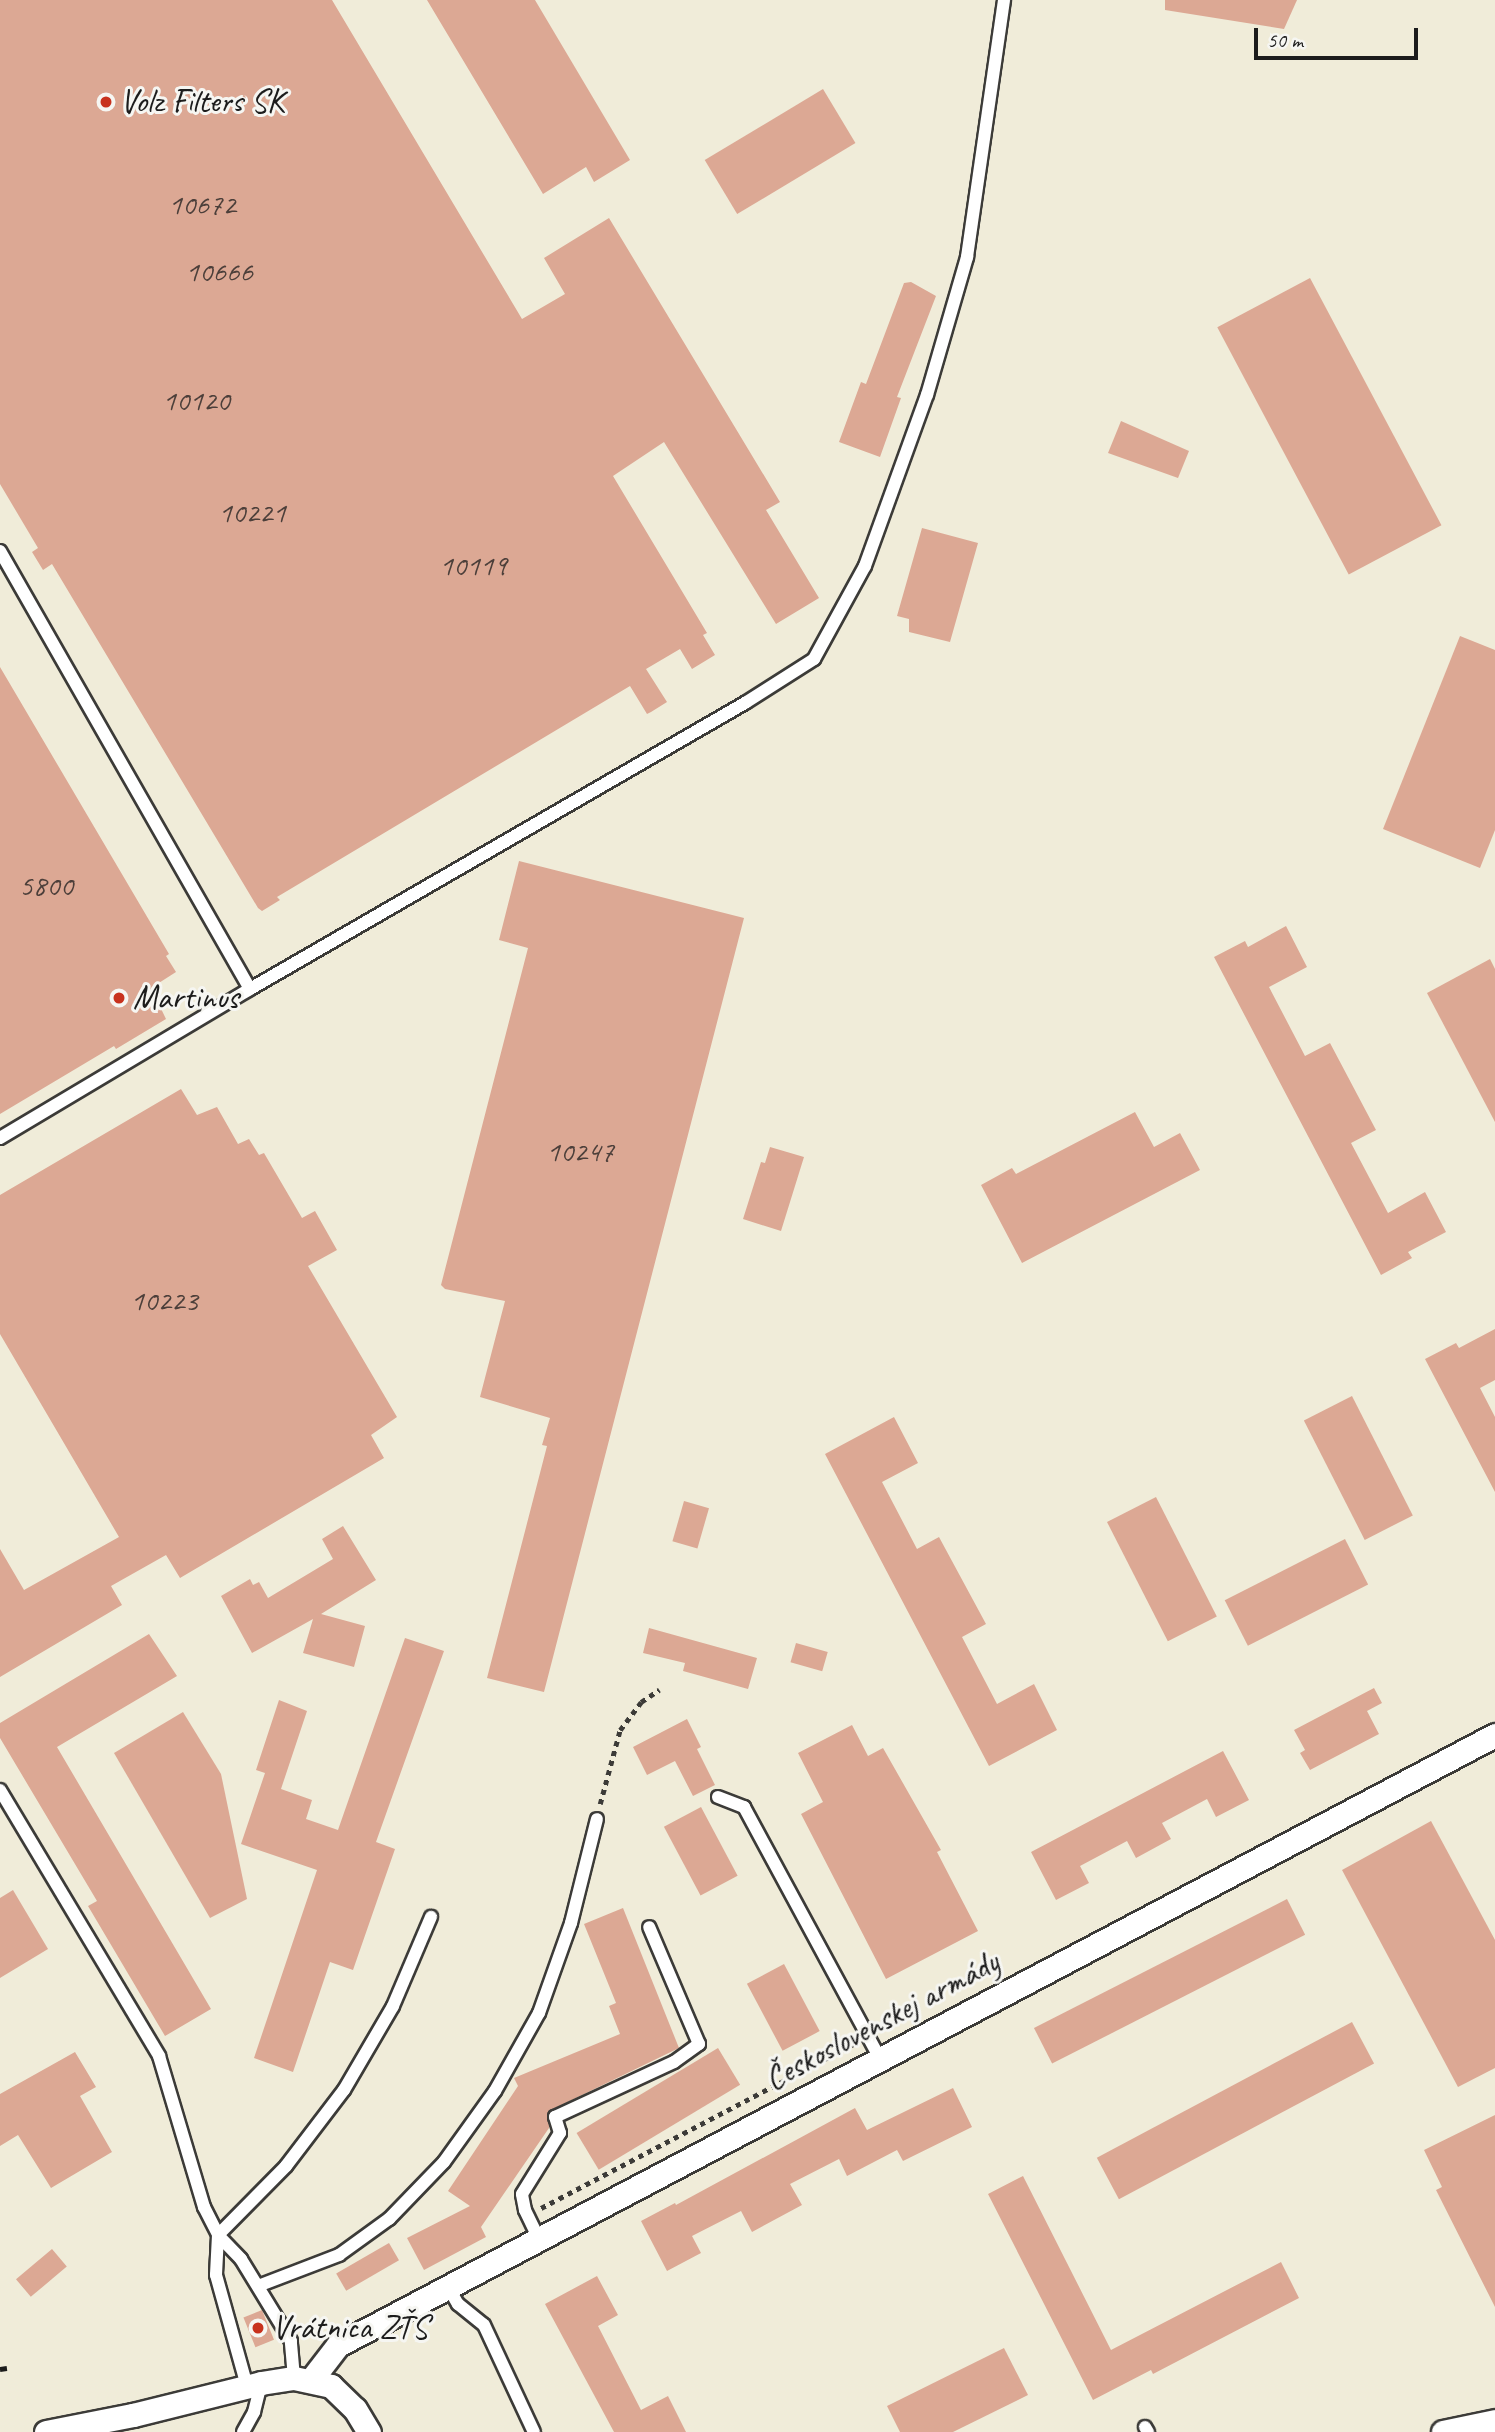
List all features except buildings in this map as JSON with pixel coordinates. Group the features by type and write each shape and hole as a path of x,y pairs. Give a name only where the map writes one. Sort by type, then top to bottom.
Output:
{"street":[{"name":"Československej armády","path":"302,2379 338,2345 1495,1735"},
{"path":"46,2432 133,2415 254,2384 302,2379 331,2386 343,2396 369,2432"},
{"path":"1443,2432 1495,2421"}],"lane":[{"path":"0,1138 250,989 721,717 814,659 865,566 927,395 967,257 1004,0"},
{"path":"0,551 250,989"},
{"path":"0,1790 159,2056 204,2207 218,2235 241,2259 291,2341 302,2379"},
{"path":"718,1797 744,1807 880,2059"},
{"path":"258,2286 339,2255 389,2219 444,2162 495,2091 540,2013 571,1923 597,1819"},
{"path":"243,2432 254,2412 254,2384 216,2275 218,2235 286,2166 344,2090 393,2006 431,1917"},
{"path":"539,2239 525,2210 522,2194 560,2133 555,2117 674,2062 699,2044 649,1927"},
{"path":"448,2287 458,2304 484,2325 534,2432"}],"path":[{"path":"597,1819 620,1730 635,1708 659,1690"},
{"path":"540,2209 868,2036"}],"railway":[{"path":"0,2369 7,2368"}],"place":[{"name":"Volz Filters SK","path":"106,102"},
{"name":"Martinus","path":"119,998"},
{"name":"Vrátnica ZŤS","path":"258,2328"}]}
